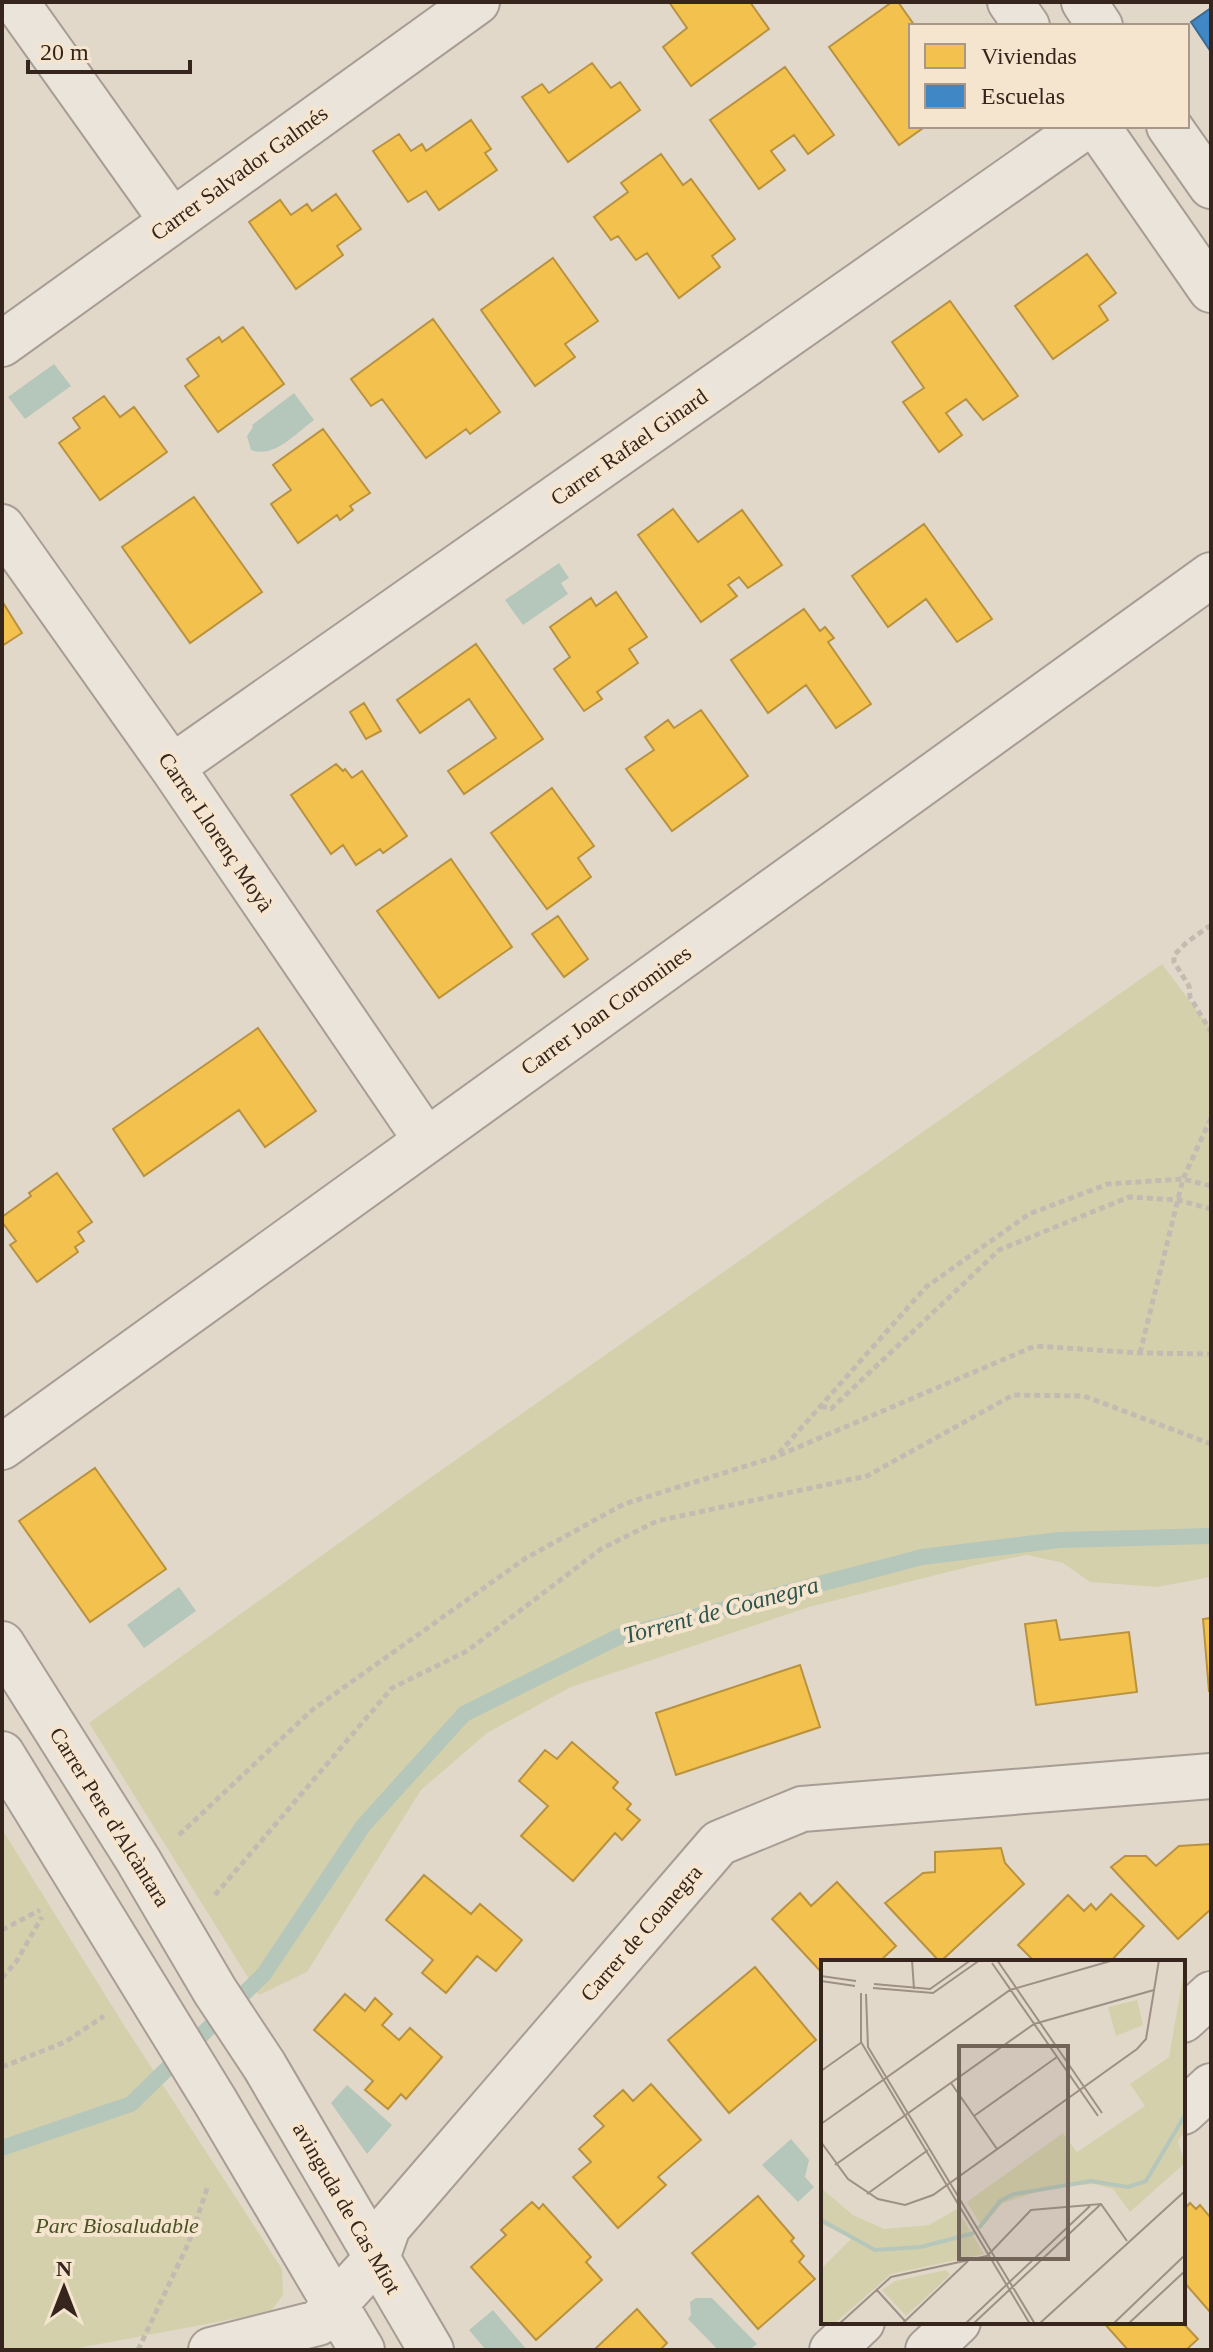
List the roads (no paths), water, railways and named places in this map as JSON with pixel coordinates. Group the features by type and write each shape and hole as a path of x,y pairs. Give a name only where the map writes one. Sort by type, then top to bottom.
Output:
{"street":[{"path":"16,2 172,221"},
{"name":"Carrer Salvador Galmés","path":"2,344 477,2"},
{"path":"1010,2 1026,24"},
{"path":"1084,2 1099,24"},
{"name":"Carrer Rafael Ginard","path":"172,767 1083,128"},
{"path":"1098,128 1211,290"},
{"path":"1170,128 1211,186"},
{"name":"Carrer Llorenç Moyà","path":"2,527 172,767 426,1140"},
{"name":"Carrer Joan Coromines","path":"2,1447 1211,575"},
{"name":"Carrer Pere d'Alcàntara","path":"2,1644 138,1860 215,1991"},
{"path":"2,1754 362,2350"},
{"name":"Carrer de Coanegra","path":"211,2350 318,2323 377,2258 388,2227 719,1843 802,1809 1211,1776"},
{"name":"avinguda de Cas Miot","path":"215,1991 264,2065 431,2350"},
{"path":"1185,2018 1211,1994"},
{"path":"1185,2110 1211,2086"},
{"path":"832,2350 860,2324"},
{"path":"928,2350 956,2324"}],"waterway":[{"name":"Torrent de Coanegra","path":"2,2148 131,2104 264,1974 363,1826 464,1714 618,1637 922,1557 1059,1540 1211,1536"}],"park label":[{"name":"Parc Biosaludable","path":"117,2225"}]}
